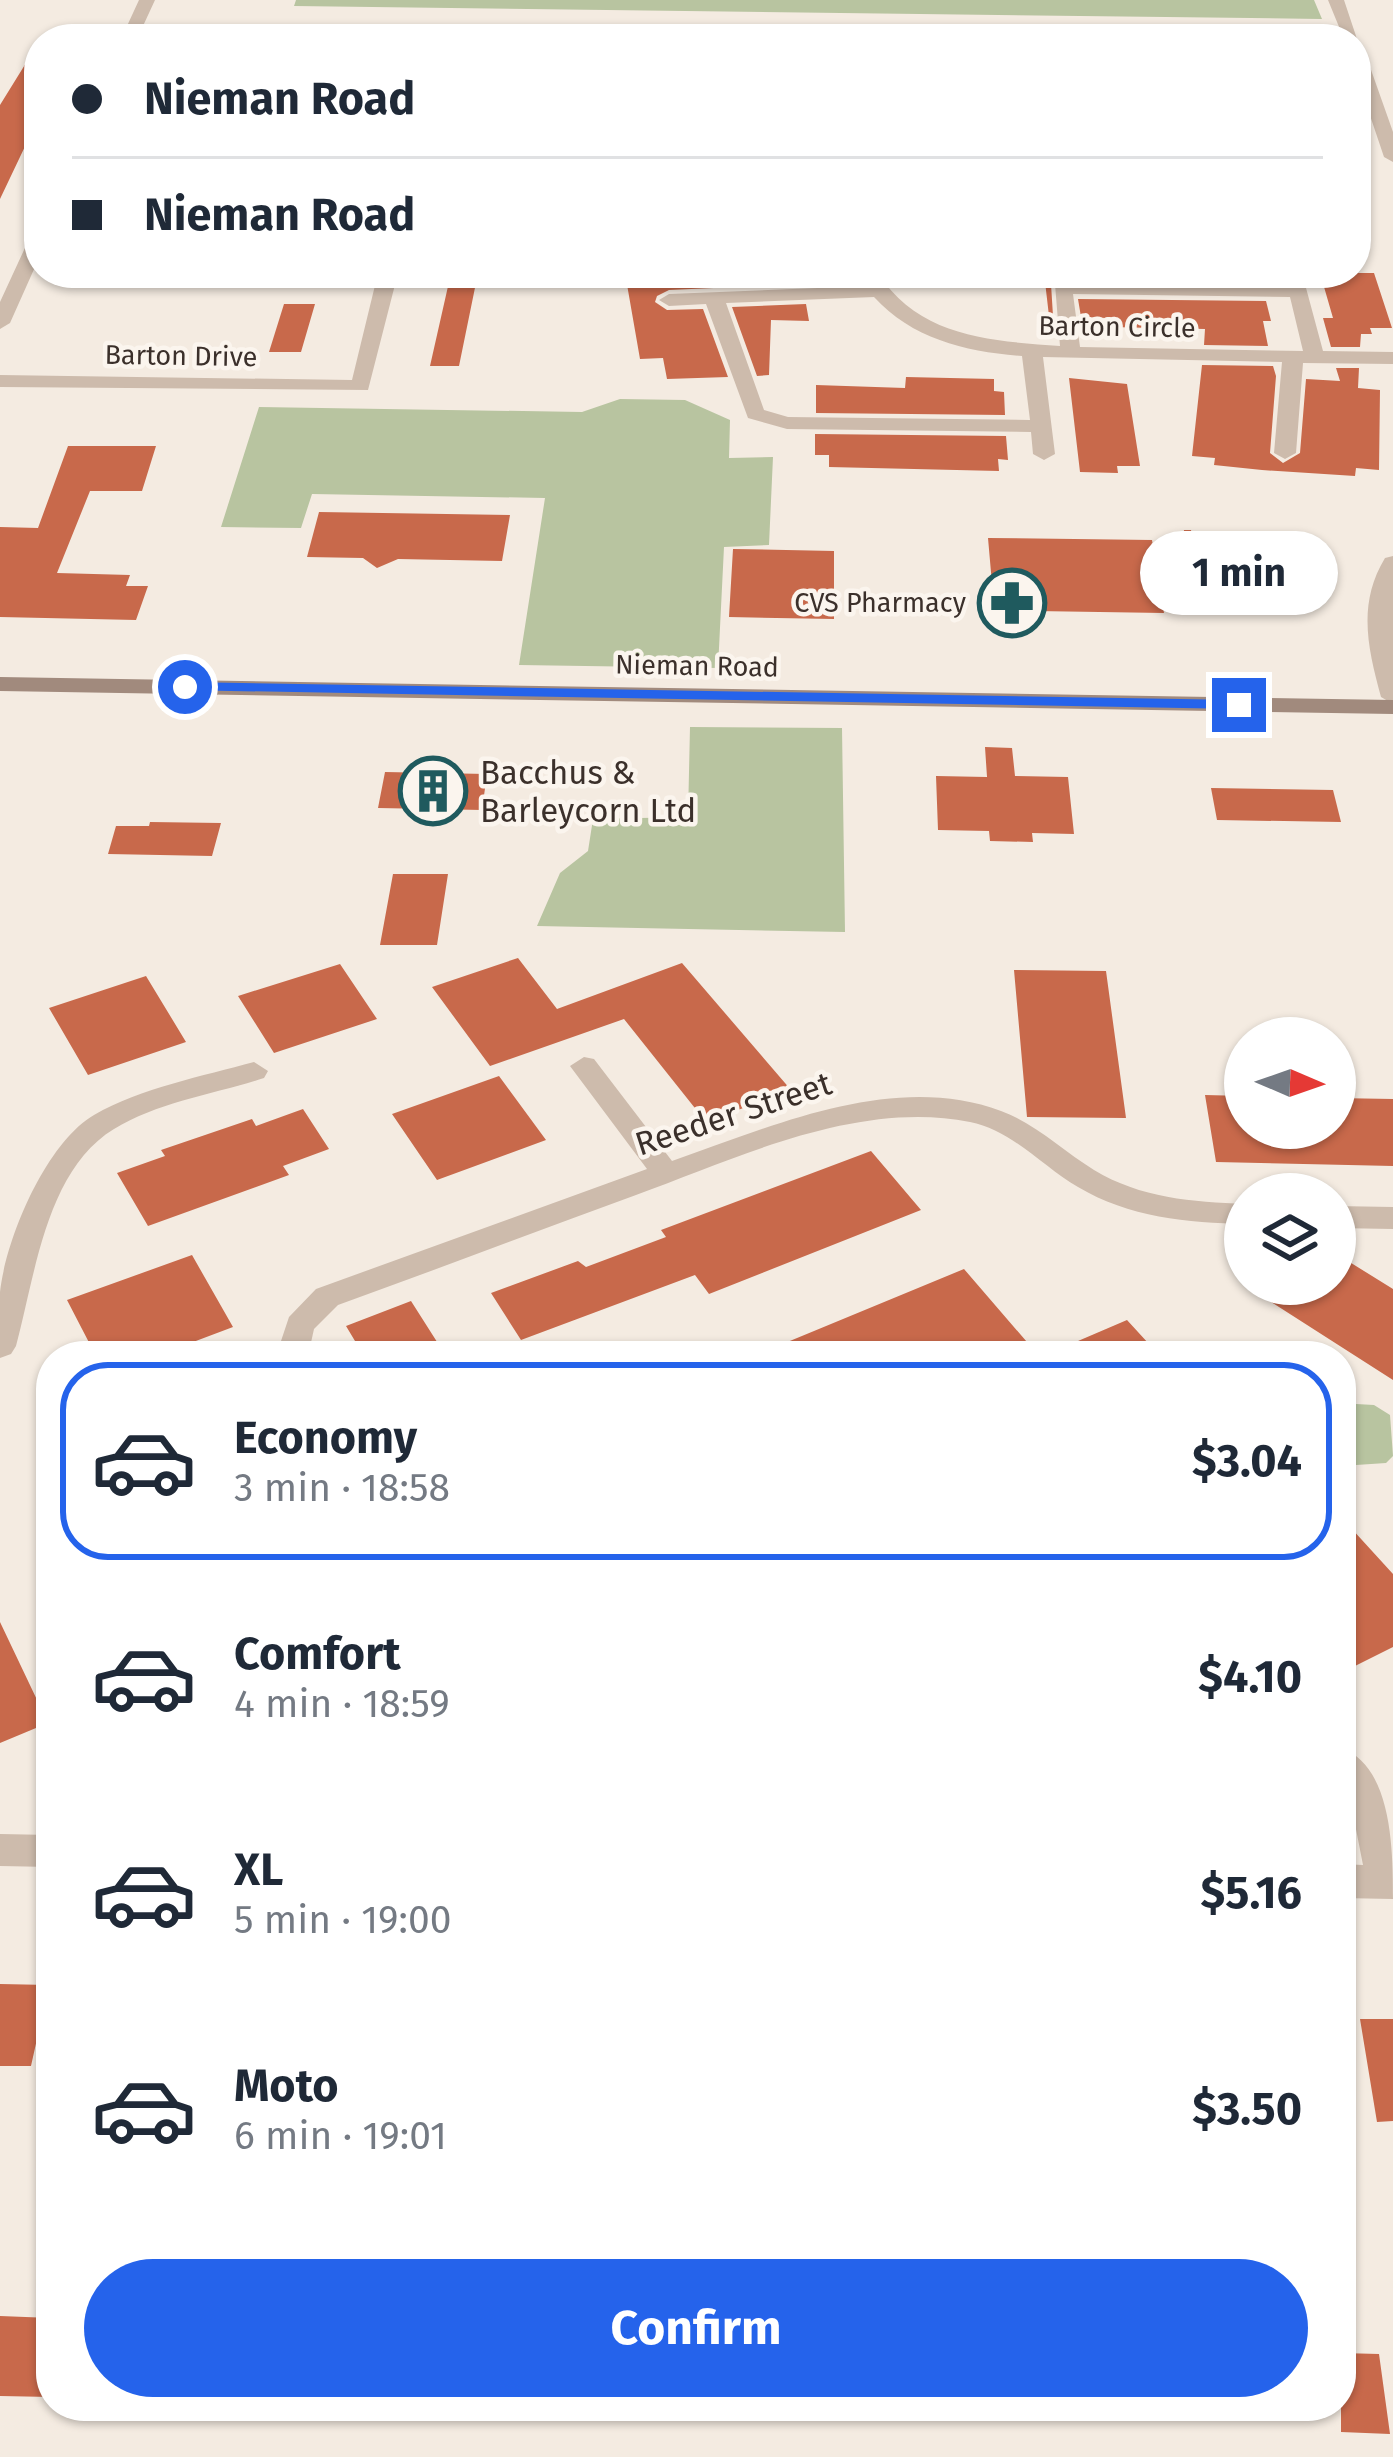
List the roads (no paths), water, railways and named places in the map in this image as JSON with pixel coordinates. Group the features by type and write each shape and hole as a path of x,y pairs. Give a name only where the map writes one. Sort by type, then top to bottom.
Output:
{"main road":[{"name":"Nieman Road","path":"0,684 1393,707"}],"street":[{"path":"1371,90 1393,157"},
{"path":"1371,115 1377,115"},
{"path":"0,323 24,270"},
{"name":"Barton Drive","path":"0,381 361,386 384,288"},
{"path":"669,299 814,288"},
{"name":"Barton Circle","path":"879,288 911,323 952,339 1032,352 1393,358"},
{"path":"1062,288 1071,353"},
{"path":"1285,453 1304,357 1297,288"},
{"path":"714,298 755,414 787,423 1041,426"},
{"path":"1032,352 1044,454"},
{"path":"1393,562 1377,610 1377,640 1393,697"},
{"path":"584,1066 664,1171"},
{"path":"0,1346 49,1189 77,1144 102,1123 254,1071"},
{"name":"Reeder Street","path":"296,1341 300,1325 327,1297 664,1171 848,1112 910,1106 974,1113 1009,1127 1102,1188 1162,1208 1224,1212"},
{"path":"1356,1217 1393,1218"},
{"path":"1356,1782 1378,1831 1389,1881 1356,1881"},
{"path":"0,1850 36,1851"}],"place":[{"name":"CVS Pharmacy","path":"1012,603"},
{"name":"Bacchus & Barleycorn Ltd","path":"433,791"}]}
